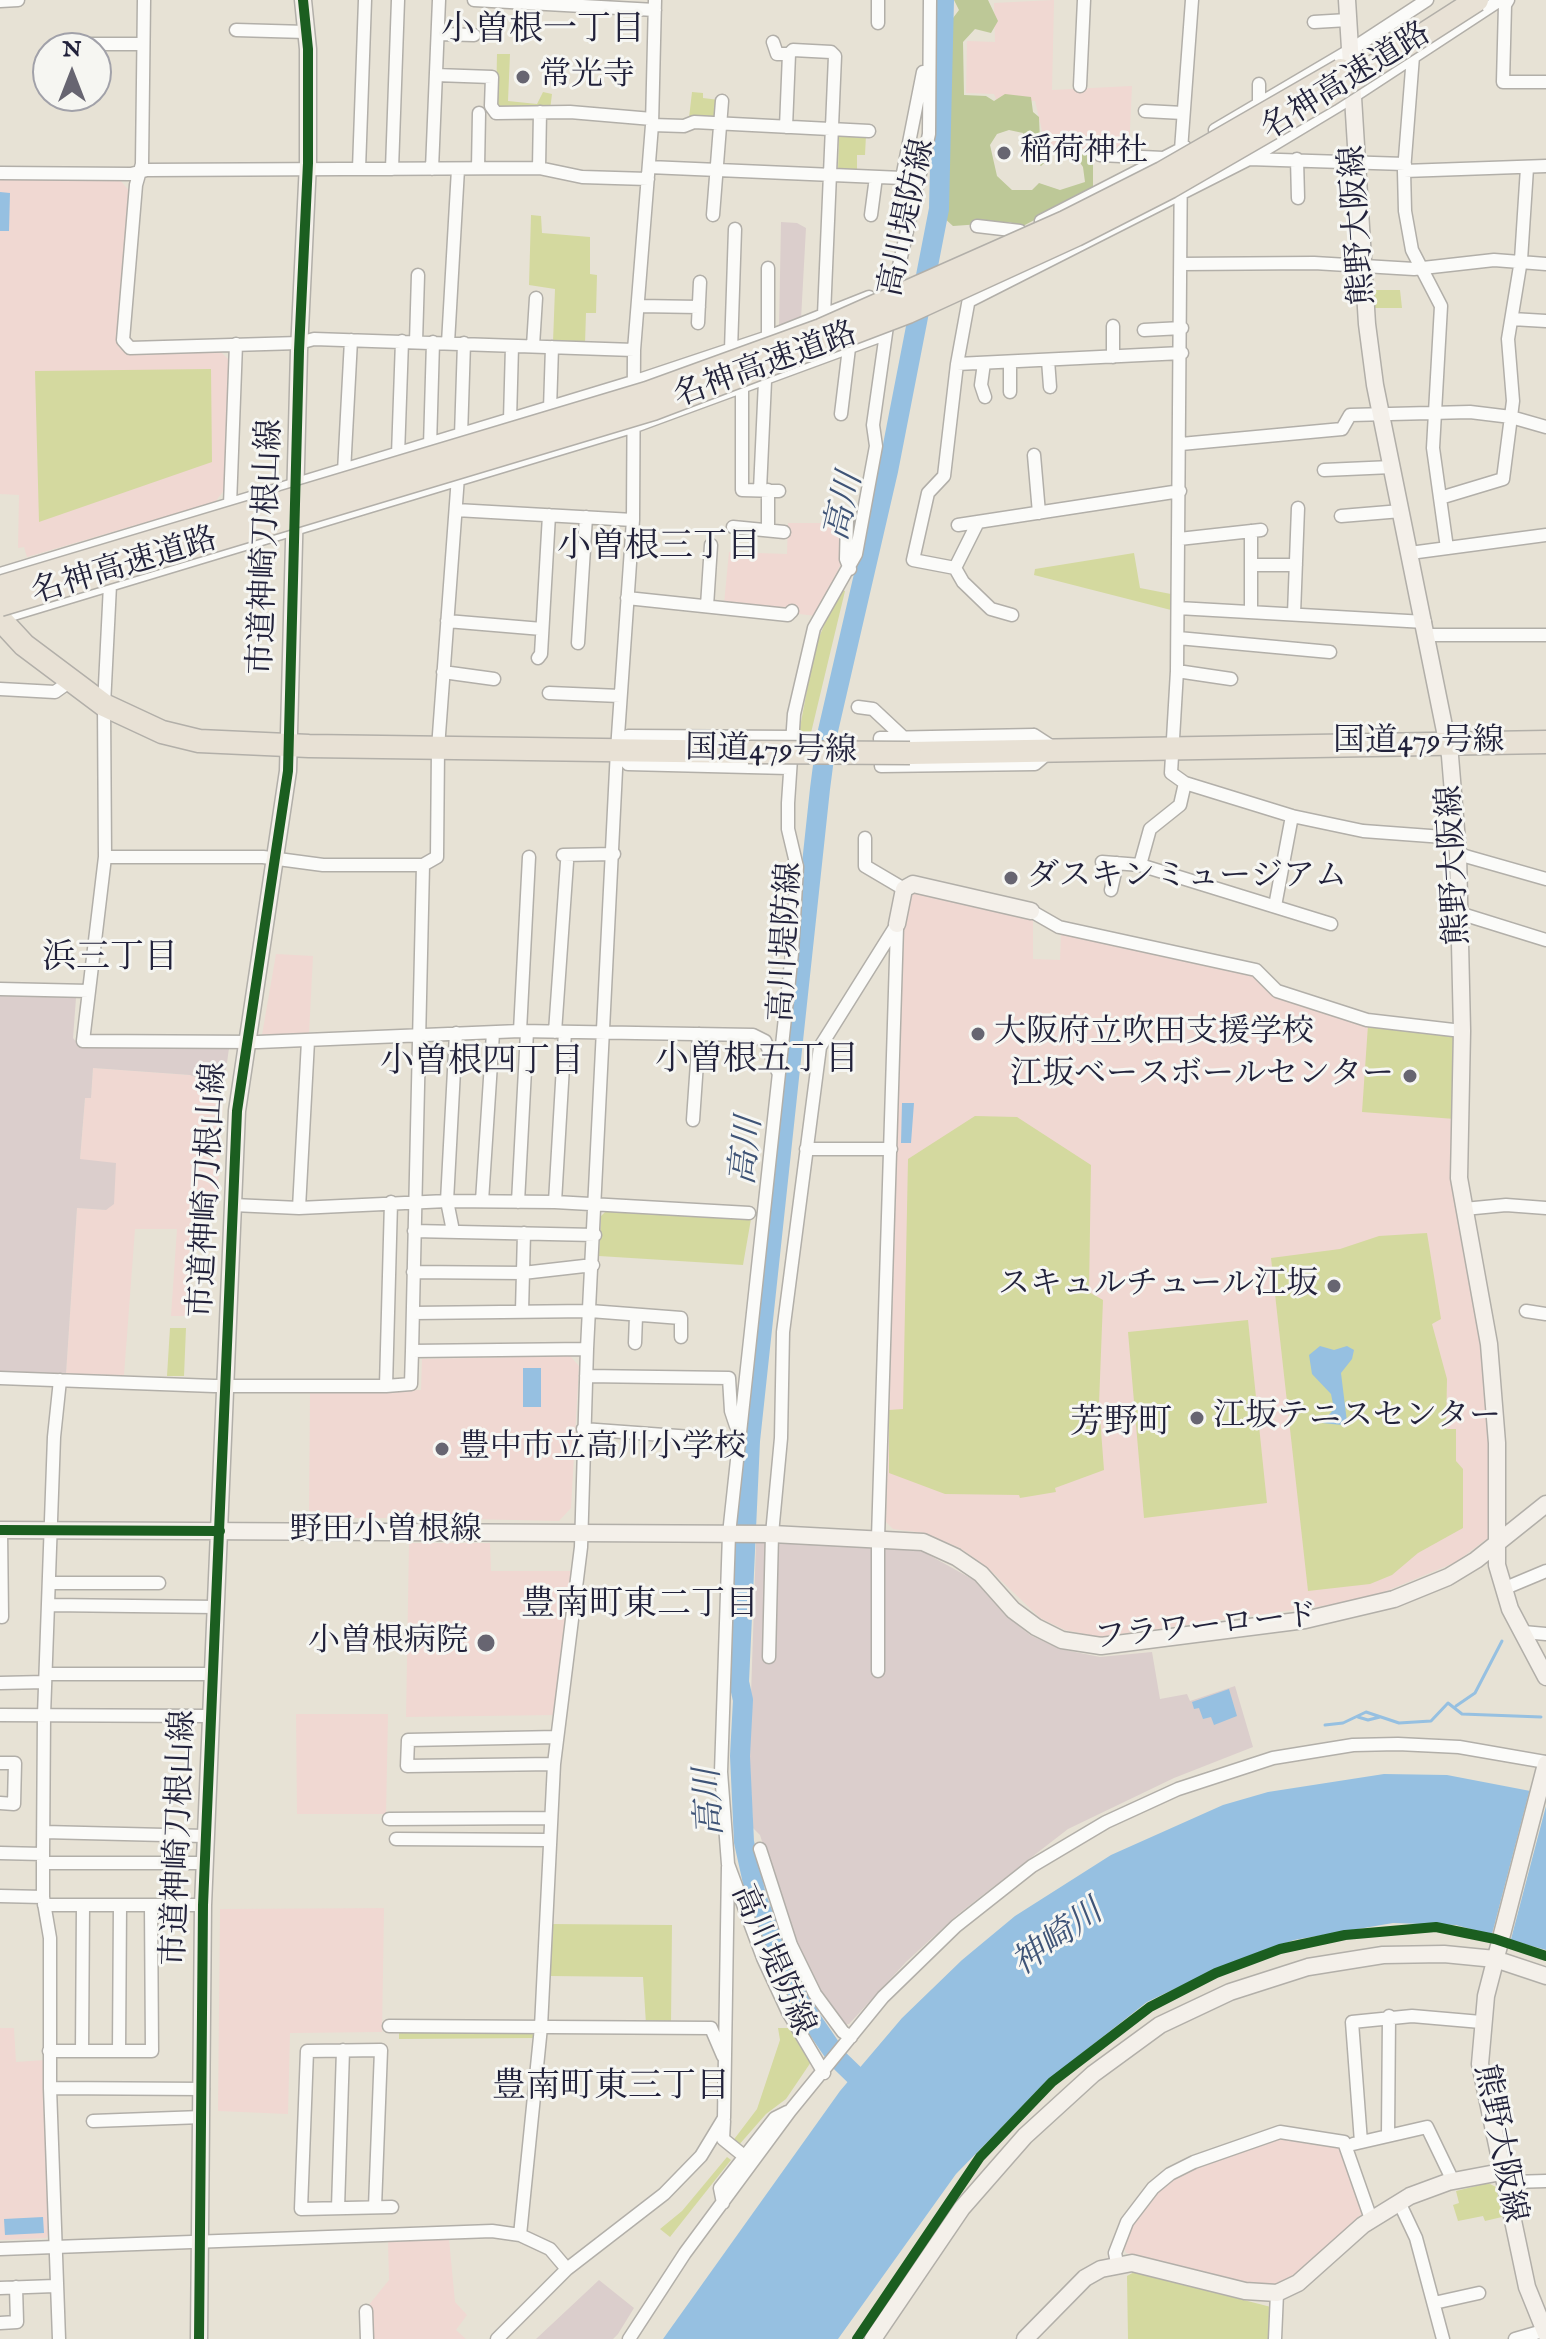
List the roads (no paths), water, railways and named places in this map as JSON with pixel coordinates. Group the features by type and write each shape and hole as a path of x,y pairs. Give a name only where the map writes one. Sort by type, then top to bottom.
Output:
{"highway":[{"name":"名神高速道路","path":"0,587 617,402 836,324 988,259 1162,173 1322,81 1450,0"},
{"name":"名神高速道路","path":"0,605 653,409 882,323 1006,269 1170,187 1342,87 1477,0"},
{"name":"国道479号線","path":"0,618 24,645 69,682 104,705 153,728 188,739 288,746 748,752 907,745 1054,748 1546,742"},
{"name":"国道479号線","path":"0,636 24,645"}],"street":[{"path":"0,1 18,0"},
{"path":"144,0 139,173 123,340 130,348 299,343 314,339 634,350"},
{"name":"市道神崎刀根山線","path":"199,2339 204,1863 237,1111 245,1042 277,858 288,746 307,170 303,0"},
{"path":"359,169 365,0"},
{"path":"392,169 398,0"},
{"path":"432,169 439,0"},
{"path":"474,0 655,5 652,122 634,350 633,520 617,750 583,1429 581,1547 554,1764 541,2027 520,2235"},
{"path":"878,0 878,23"},
{"name":"高川堤防線","path":"825,2071 788,2012 763,1958 728,1864 721,1772 729,1534 738,1428 765,1227 797,867 788,829 792,737 814,628 850,569 876,446 873,425 885,334 929,134 930,0"},
{"path":"1080,86 1084,0"},
{"path":"1192,0 1181,150 1178,638 1171,773 1185,783 1292,816 1457,846 1546,879 1546,864"},
{"name":"熊野大阪線","path":"1347,0 1367,324 1381,414 1448,741 1457,846 1462,1031 1459,1178 1489,1344 1497,1443 1497,1565 1503,1589 1546,1677"},
{"path":"1012,615 991,609 963,582 955,568 913,560 928,493 944,476 957,364 976,252 1181,150 1349,51 1427,0"},
{"path":"969,301 1249,159 1352,97 1500,0"},
{"path":"1508,0 1505,5 1503,82 1546,82"},
{"path":"1314,22 1348,20"},
{"path":"236,30 306,32"},
{"path":"438,34 474,35"},
{"path":"773,42 777,54 789,54 793,50 831,52 835,56 824,315"},
{"path":"907,234 907,198 902,178 930,42"},
{"path":"112,44 143,44"},
{"path":"786,127 789,54"},
{"path":"1413,56 1404,168 1408,234 1420,268 1441,306 1433,448 1447,548"},
{"path":"436,75 492,77 491,106 496,113 540,112 652,122 869,131"},
{"path":"1259,84 1259,104"},
{"path":"713,215 722,101"},
{"path":"1145,111 1183,113"},
{"path":"539,168 540,112"},
{"path":"478,168 479,113"},
{"path":"1100,155 1163,158"},
{"path":"1249,159 1356,161 1404,168 1546,166"},
{"path":"1297,159 1298,198"},
{"path":"0,173 539,168 582,177 719,169 902,178"},
{"path":"1440,498 1501,481 1511,417 1508,339 1520,263 1527,168"},
{"path":"448,343 458,169"},
{"path":"871,215 876,177"},
{"path":"977,226 1020,231"},
{"path":"731,350 735,229"},
{"path":"1181,264 1420,268 1473,261 1546,264"},
{"path":"768,268 768,337"},
{"path":"416,342 418,275"},
{"path":"698,323 700,282"},
{"path":"0,574 550,409 768,337 894,288"},
{"path":"533,346 536,298"},
{"path":"639,306 699,307"},
{"path":"1512,319 1546,321"},
{"path":"1113,326 1113,357"},
{"path":"1144,330 1182,328"},
{"path":"0,618 635,426 765,381 885,334"},
{"path":"344,472 351,340"},
{"path":"398,455 402,341"},
{"path":"430,446 433,342"},
{"path":"105,857 277,858 323,865 423,865 437,857 438,748 461,436 464,343"},
{"path":"230,505 236,344"},
{"path":"510,420 512,346"},
{"path":"550,409 552,347"},
{"path":"841,414 849,348"},
{"path":"957,364 1182,353"},
{"path":"1048,360 1050,387"},
{"path":"1010,362 1010,392"},
{"path":"984,363 981,385 985,397"},
{"path":"765,381 768,528"},
{"path":"742,389 742,490 769,490"},
{"path":"1181,444 1342,429 1350,415 1434,412 1511,417 1546,427"},
{"path":"1034,455 1039,513"},
{"path":"1324,470 1392,467"},
{"path":"958,525 1180,491"},
{"path":"1294,614 1298,508"},
{"path":"456,510 633,520"},
{"path":"1341,516 1401,511"},
{"path":"538,658 549,515"},
{"path":"578,643 586,517"},
{"path":"847,519 846,559 850,569"},
{"path":"955,568 978,522"},
{"path":"733,527 768,528 784,532"},
{"path":"1179,539 1256,530 1251,565 1251,612"},
{"path":"1410,553 1546,535"},
{"path":"707,606 711,545"},
{"path":"1251,565 1296,565"},
{"path":"110,585 104,705 105,857 83,1041 308,1041 524,1032 753,1035 765,1041 780,1076"},
{"path":"627,598 788,615 792,611"},
{"path":"1178,608 1294,614 1427,628 1546,635"},
{"path":"447,621 542,629"},
{"path":"1178,638 1330,652"},
{"path":"1177,671 1231,679"},
{"path":"443,672 494,679"},
{"path":"0,689 55,692 69,682"},
{"path":"549,693 620,696"},
{"path":"858,707 873,709 907,745"},
{"path":"617,750 628,736 792,737"},
{"path":"907,745 880,738 881,766 1035,764 1054,748"},
{"path":"617,750 628,764 789,768"},
{"path":"1140,865 1150,829 1180,805 1185,783"},
{"path":"1275,906 1292,816"},
{"path":"865,838 865,866 904,889"},
{"path":"555,1202 565,859 614,854"},
{"path":"518,1202 529,857"},
{"path":"1102,862 1140,865 1331,924"},
{"path":"1111,890 1117,863"},
{"path":"0,1378 225,1385 411,1384 423,865"},
{"path":"878,1671 878,1538 897,924 904,889 913,884 1031,911 1059,927 1256,970 1277,991 1367,1020 1462,1031"},
{"path":"1459,913 1546,940"},
{"path":"769,1657 772,1534 781,1438 783,1332 820,1047 897,924"},
{"path":"0,989 89,991"},
{"path":"453,1231 447,1201 456,1033"},
{"path":"482,1201 493,1033"},
{"path":"693,1120 699,1034"},
{"path":"299,1208 308,1041"},
{"path":"806,1149 891,1149"},
{"path":"233,1205 299,1208 391,1202 555,1202 749,1213"},
{"path":"386,1386 391,1202"},
{"path":"1464,1209 1506,1205 1546,1208"},
{"path":"414,1231 595,1235"},
{"path":"522,1311 524,1233"},
{"path":"413,1272 523,1273 593,1265"},
{"path":"413,1313 590,1311 681,1318 681,1337"},
{"path":"1526,1311 1546,1314"},
{"path":"635,1343 636,1316"},
{"path":"412,1351 587,1349"},
{"path":"586,1376 729,1378 731,1411 738,1428"},
{"path":"59,2339 49,2051 50,1938 44,1901 43,1859 45,1678 51,1583 54,1437 60,1380"},
{"path":"583,1429 705,1438"},
{"name":"フラワーロード","path":"772,1534 923,1542 956,1557 981,1574 1013,1610 1036,1627 1062,1640 1101,1646 1305,1620 1364,1608 1448,1577 1546,1504"},
{"path":"1,1530 2,1617"},
{"name":"野田小曽根線","path":"1,1530 772,1534"},
{"path":"1503,1589 1546,1571"},
{"path":"51,1583 159,1583"},
{"path":"50,1605 216,1607"},
{"path":"1523,1632 1546,1634"},
{"path":"0,1683 45,1678 213,1674"},
{"path":"0,1715 44,1715 49,1718 211,1716"},
{"path":"554,1764 407,1766 408,1740 557,1737"},
{"name":"高川堤防線","path":"629,2339 685,2253 790,2111 883,1997 920,1960 1032,1866 1106,1822 1178,1789 1244,1765 1353,1745 1459,1747 1546,1766"},
{"path":"0,1763 15,1763 14,1804 0,1803"},
{"name":"熊野大阪線","path":"1545,2332 1527,2287 1483,2092 1481,2022 1546,1766"},
{"path":"389,1819 550,1818"},
{"path":"44,1832 205,1836"},
{"path":"396,1839 548,1840"},
{"path":"760,1849 791,1945 815,1994 850,2039"},
{"path":"0,1853 43,1859 204,1863"},
{"path":"723,2203 720,2188 734,2147 724,2118 727,2066 725,1883 728,1864"},
{"path":"0,1896 83,1905 203,1905"},
{"path":"82,2051 83,1905"},
{"path":"119,2051 120,1905"},
{"path":"49,2051 152,2051 151,1905"},
{"path":"873,2339 962,2208 1025,2136 1093,2074 1160,2025 1230,1992 1308,1967 1383,1955 1496,1956 1546,1976"},
{"path":"1361,2142 1352,2022 1389,2016 1481,2022"},
{"path":"1388,2136 1389,2016"},
{"path":"389,2026 711,2028 727,2066"},
{"path":"338,2208 343,2050"},
{"path":"375,2207 381,2050 307,2051 301,2209 392,2207"},
{"path":"50,2088 203,2089"},
{"path":"701,2156 734,2147 790,2111"},
{"path":"93,2121 202,2117"},
{"path":"497,2339 567,2269 664,2194 701,2156 724,2118"},
{"path":"1346,2146 1427,2127 1453,2181"},
{"path":"1117,2263 1115,2253 1127,2222 1153,2188 1182,2167 1280,2132 1344,2142 1371,2219"},
{"path":"1025,2339 1085,2278 1117,2263 1153,2266 1245,2291 1277,2293 1298,2283 1371,2219 1399,2202 1453,2181 1501,2172 1511,2182 1546,2181"},
{"path":"1399,2202 1416,2238 1443,2339"},
{"path":"0,2249 492,2231 520,2235 550,2249 567,2269"},
{"path":"0,2288 55,2286"},
{"path":"0,2323 17,2322 16,2287"},
{"path":"1275,2339 1277,2293"},
{"path":"1434,2303 1479,2293"},
{"path":"366,2311 367,2339"},
{"path":"1515,2339 1545,2332"}],"water":[{"path":"0,192 10,193 9,231 0,231"},
{"path":"902,1103 914,1103 911,1143 901,1143"},
{"path":"1320,1346 1334,1350 1347,1346 1354,1350 1352,1359 1341,1373 1347,1422 1342,1425 1322,1423 1334,1409 1331,1394 1312,1374 1309,1355"},
{"path":"523,1368 541,1368 541,1407 523,1407"},
{"path":"1229,1689 1237,1716 1214,1725 1211,1717 1203,1719 1199,1708 1194,1709 1192,1702"},
{"name":"神崎川","path":"1384,1774 1447,1775 1546,1794 1546,1950 1456,1925 1393,1923 1294,1940 1216,1969 1147,2002 1048,2080 956,2174 838,2339 663,2339 840,2091 902,2018 962,1960 1015,1916 1111,1855 1223,1805 1268,1792"},
{"path":"43,2217 44,2233 5,2235 4,2219"}],"waterway":[{"name":"高川","path":"871,2091 839,2060 811,2019 776,1949 756,1896 744,1842 740,1756 743,1700 739,1682 750,1441 820,789 827,735 888,471 939,209 944,0"},
{"path":"1456,1706 1475,1693 1502,1641"},
{"path":"1325,1725 1343,1723 1366,1712 1399,1723 1431,1721 1448,1703 1462,1714 1541,1717"},
{"path":"1358,1717 1368,1720 1380,1717"}],"place":[{"name":"常光寺","path":"523,77"},
{"name":"稲荷神社","path":"1004,153"},
{"name":"ダスキンミュージアム","path":"1011,878"},
{"name":"大阪府立吹田支援学校","path":"978,1034"},
{"name":"江坂ベースボールセンター","path":"1410,1076"},
{"name":"スキュルチュール江坂","path":"1334,1286"},
{"name":"江坂テニスセンター","path":"1197,1418"},
{"name":"豊中市立高川小学校","path":"442,1449"},
{"name":"小曽根病院","path":"486,1643"}],"district":[{"name":"小曽根一丁目","path":"543,32"},
{"name":"小曽根三丁目","path":"659,549"},
{"name":"浜三丁目","path":"110,960"},
{"name":"小曽根五丁目","path":"757,1062"},
{"name":"小曽根四丁目","path":"482,1064"},
{"name":"芳野町","path":"1121,1425"},
{"name":"豊南町東二丁目","path":"640,1607"},
{"name":"豊南町東三丁目","path":"611,2089"}]}
